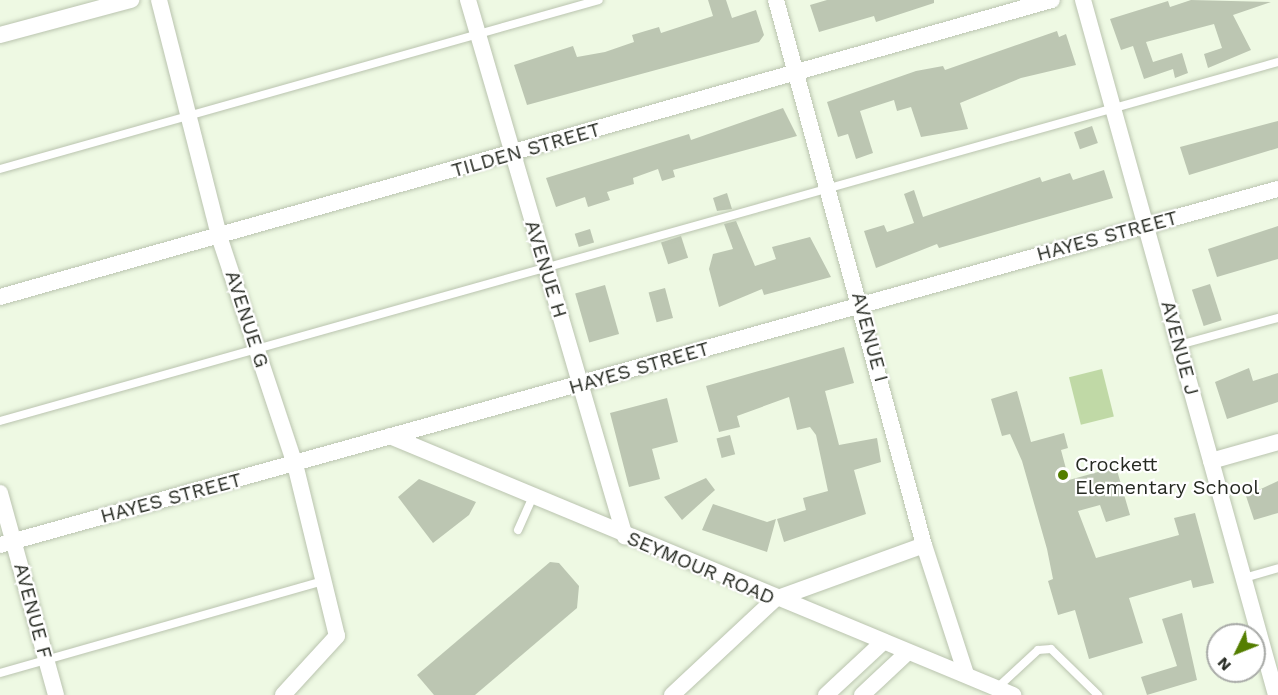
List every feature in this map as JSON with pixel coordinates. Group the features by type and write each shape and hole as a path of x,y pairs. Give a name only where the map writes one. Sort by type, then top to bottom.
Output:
{"street":[{"path":"0,35 131,0"},
{"name":"AVENUE G","path":"159,0 219,236 295,464 337,636 283,695"},
{"name":"AVENUE H","path":"468,0 625,537"},
{"name":"AVENUE I","path":"776,0 861,304 924,545 966,674"},
{"name":"TILDEN STREET","path":"0,297 512,155 1052,0"},
{"name":"AVENUE J","path":"1083,0 1274,693"},
{"name":"HAYES STREET","path":"7,543 390,436 581,386 861,304 1278,189"},
{"name":"SEYMOUR ROAD","path":"390,436 625,537 1013,695"},
{"path":"1211,461 1278,442"},
{"name":"AVENUE F","path":"0,493 7,543 56,695"},
{"path":"672,695 775,599 924,545"},
{"path":"826,695 884,642"},
{"path":"862,695 908,651"}],"lane":[{"path":"0,169 188,114 599,0"},
{"path":"0,421 256,348 829,191 1278,62"},
{"path":"1179,345 1278,318"},
{"path":"518,530 533,497"},
{"path":"1244,578 1278,568"},
{"path":"0,673 324,581"},
{"path":"997,688 1038,650 1051,649 1098,695"}],"green space":[{"path":"1102,369 1114,417 1081,425 1069,377"}],"building":[{"path":"708,0 726,0 732,18 756,10 764,35 759,42 527,105 514,65 573,46 577,57 605,52 634,42 632,35 659,27 661,33 713,16"},
{"path":"827,0 934,0 934,3 876,22 874,16 819,32 810,5"},
{"path":"1191,0 1271,2 1233,15 1251,50 1208,68 1204,54 1222,48 1214,24 1146,42 1153,62 1182,53 1188,73 1175,78 1173,69 1144,79 1133,46 1121,50 1110,19 1168,1 1170,7"},
{"path":"1057,31 1059,37 1066,34 1076,65 1021,78 960,103 968,129 921,137 911,107 897,111 894,100 860,111 873,153 856,159 848,134 838,137 827,102 916,71 943,66 945,70"},
{"path":"783,108 797,136 673,170 675,177 662,181 658,169 633,178 634,184 607,192 610,200 588,207 585,197 556,207 546,178 689,134 691,140"},
{"path":"1278,121 1278,148 1189,175 1180,147"},
{"path":"1092,126 1098,143 1080,149 1074,132"},
{"path":"1104,170 1113,198 939,248 937,244 876,268 864,231 884,225 887,232 914,223 904,194 914,190 923,217 1040,177 1042,182 1070,173 1073,180"},
{"path":"727,193 732,209 717,211 713,198"},
{"path":"736,221 755,266 776,259 772,247 810,237 831,277 764,295 762,289 719,307 709,269 713,254 733,249 724,224"},
{"path":"1278,226 1278,259 1217,277 1208,249"},
{"path":"590,229 594,242 579,247 575,234"},
{"path":"681,236 688,258 668,264 661,242"},
{"path":"1210,284 1222,320 1204,326 1192,290"},
{"path":"605,285 619,334 589,343 575,294"},
{"path":"665,288 673,318 657,322 649,292"},
{"path":"844,347 854,383 825,391 839,445 877,438 881,462 854,470 866,514 784,542 777,519 806,510 803,498 828,491 816,435 810,427 797,430 789,397 737,416 740,427 719,432 706,386"},
{"path":"1249,368 1253,381 1278,373 1278,402 1227,419 1215,382"},
{"path":"1017,391 1031,442 1064,433 1068,448 1061,450 1069,480 1116,467 1130,515 1106,522 1100,505 1078,511 1096,558 1179,535 1174,518 1195,513 1214,583 1193,588 1191,580 1129,598 1143,643 1089,659 1075,610 1058,615 1048,581 1053,579 1047,549 1022,461 1010,434 1002,436 991,399"},
{"path":"667,398 678,442 652,449 660,479 629,487 610,413"},
{"path":"730,435 735,454 722,458 716,439"},
{"path":"706,478 715,490 682,520 664,497"},
{"path":"419,479 476,502 469,515 433,543 398,497"},
{"path":"1278,481 1278,513 1254,520 1246,496"},
{"path":"713,504 767,522 776,519 767,552 702,530"},
{"path":"550,562 559,563 579,586 577,608 475,695 434,695 417,675"},
{"path":"1182,613 1197,680 1147,695 1141,677 1177,666 1162,619"}],"place":[{"name":"Crockett Elementary School","path":"1063,475"}]}
